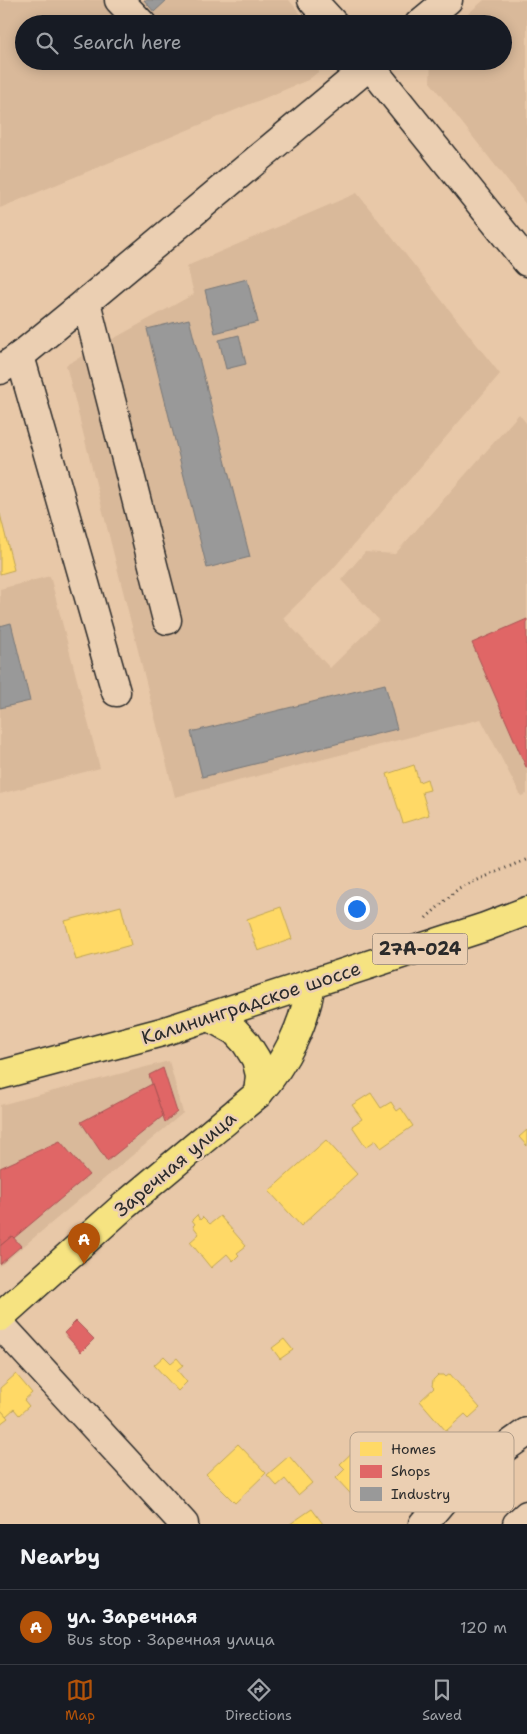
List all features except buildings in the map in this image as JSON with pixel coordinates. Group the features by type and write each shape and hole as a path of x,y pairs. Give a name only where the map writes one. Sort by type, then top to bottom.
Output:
{"main road":[{"name":"Калининградское шоссе","path":"0,1075 162,1032 210,1017 485,927 527,910"},
{"name":"Заречная улица","path":"0,1317 125,1205 258,1094 274,1075 292,1046 307,1008 311,984"},
{"path":"210,1017 235,1031 246,1043 256,1060 260,1075 258,1094"}],"street":[{"path":"119,0 133,15"},
{"path":"312,0 326,15"},
{"path":"430,15 448,0"},
{"path":"116,692 10,363 86,302 362,70"},
{"path":"376,70 527,262"},
{"path":"86,302 168,620"},
{"path":"0,1324 184,1524"},
{"path":"514,1441 527,1432"},
{"path":"423,1524 433,1512"},
{"path":"517,1524 527,1515"}],"path":[{"path":"420,923 459,888 527,859"}],"shaded area":[{"path":"0,0 289,0 302,15 15,15 15,70 321,70 308,80 0,208"},
{"path":"484,0 527,0 527,206 430,82 431,70 512,70 512,15 466,15"},
{"path":"357,193 500,374 332,570 283,618 330,668 379,620 341,580 365,552 395,554 519,414 527,424 527,794 521,796 481,719 175,797 66,365 194,294 187,266"},
{"path":"50,576 100,768 0,794 0,589"},
{"path":"169,1061 183,1113 0,1266 0,1105"}],"place":[{"name":"ул. Заречная","path":"84,1264"}]}
